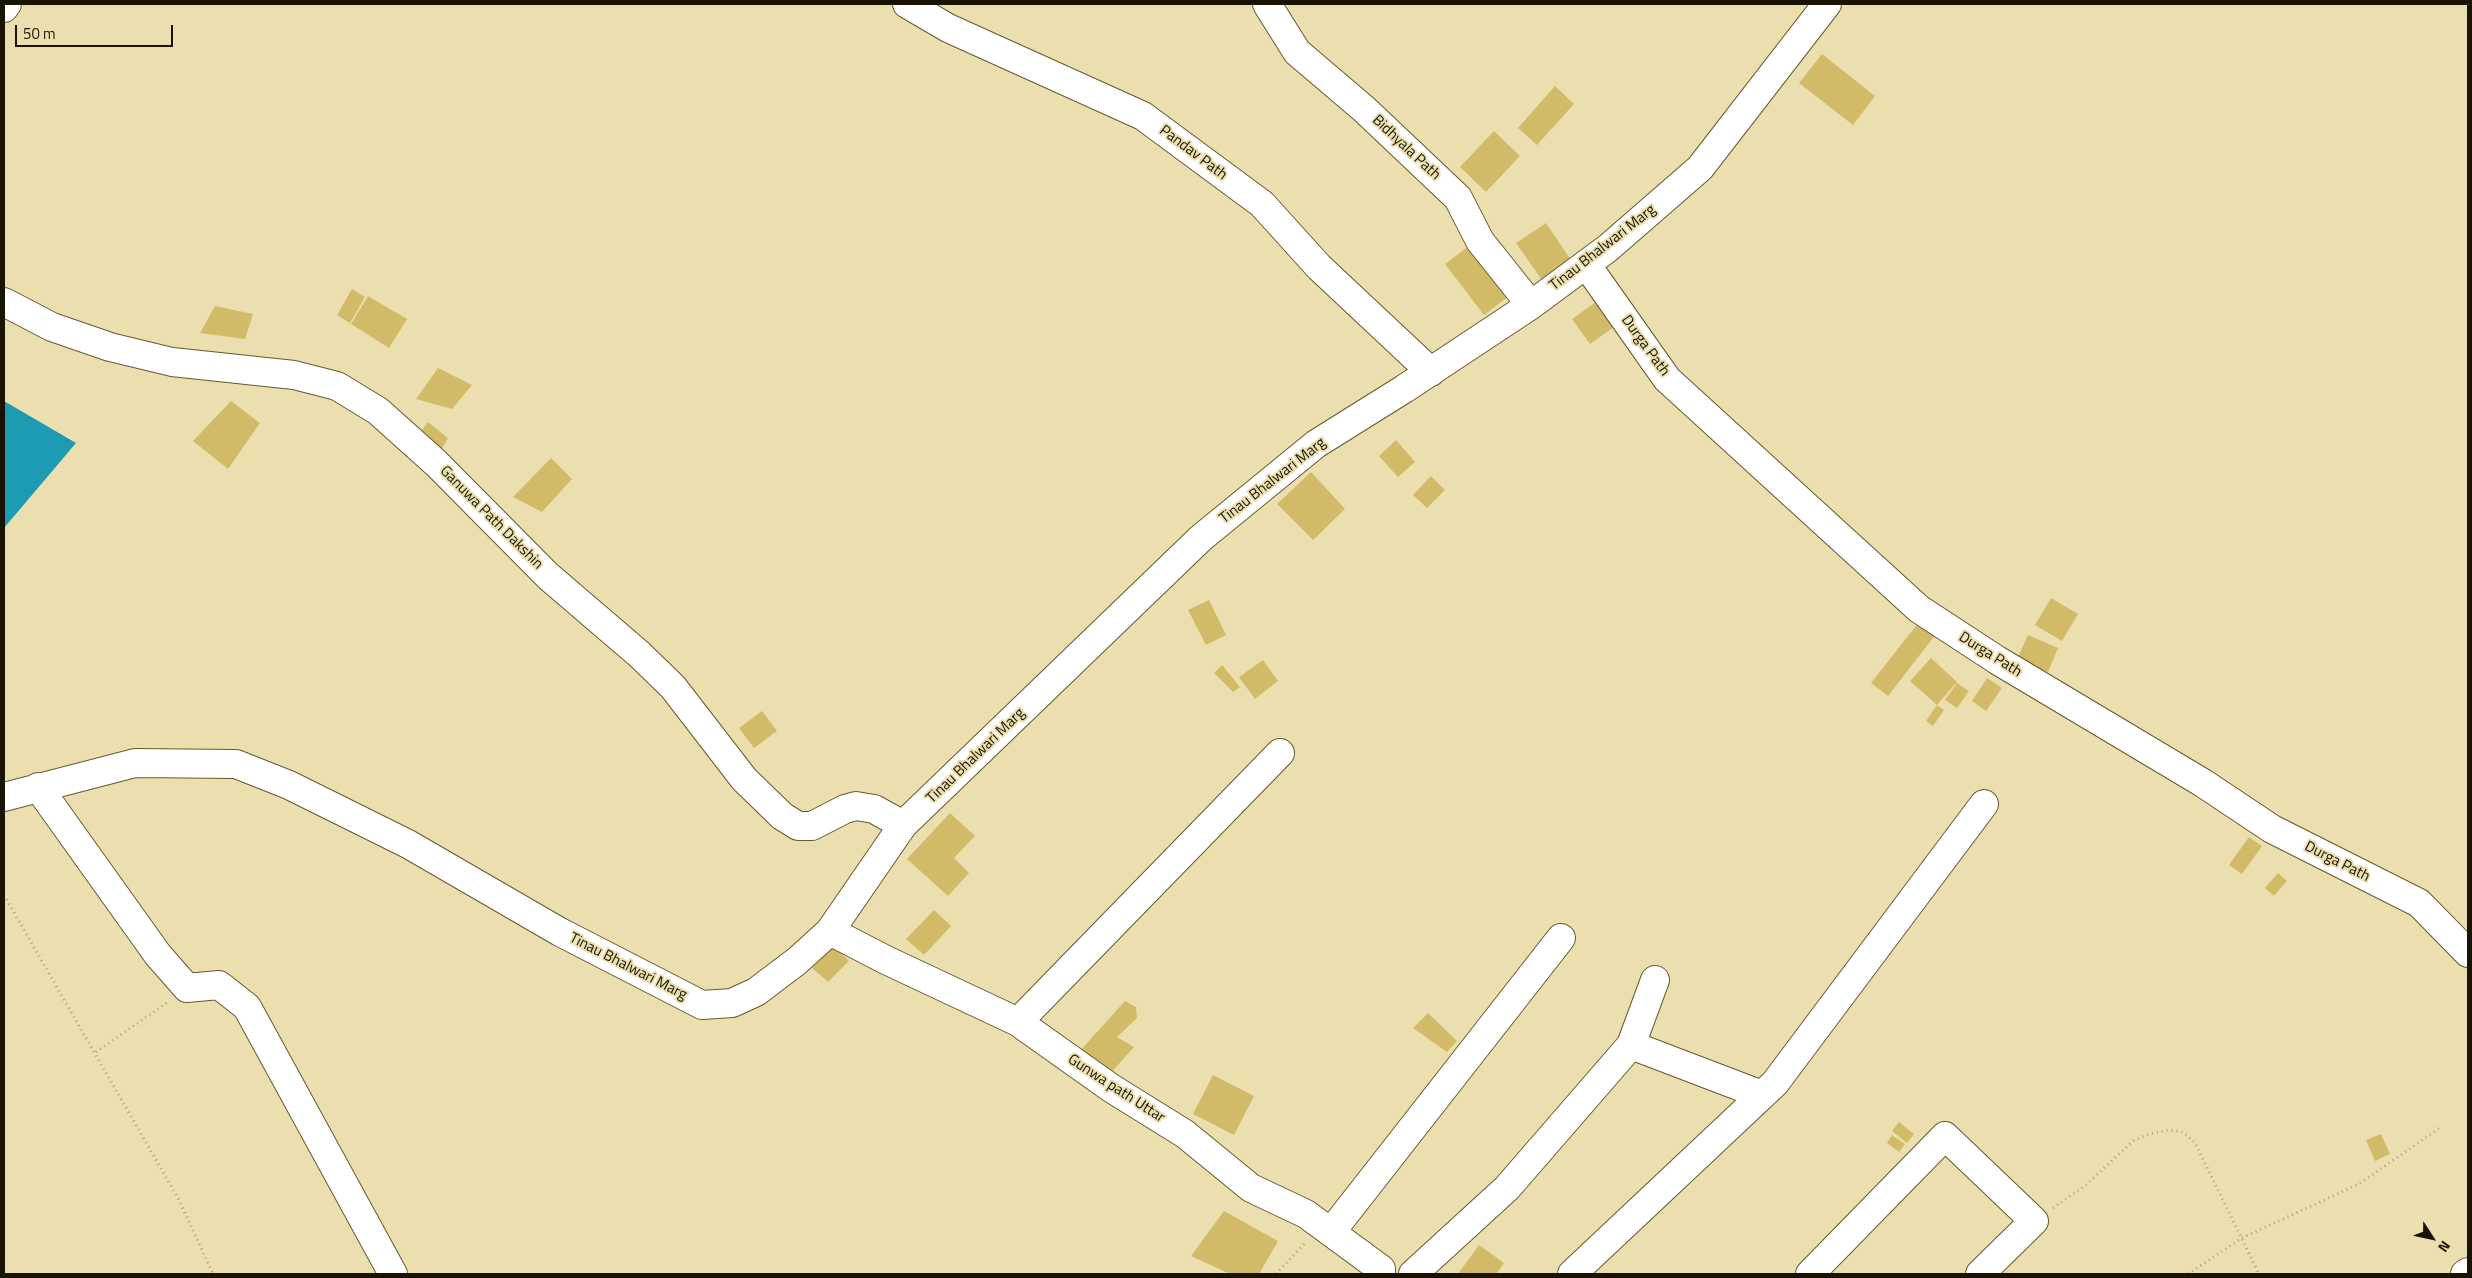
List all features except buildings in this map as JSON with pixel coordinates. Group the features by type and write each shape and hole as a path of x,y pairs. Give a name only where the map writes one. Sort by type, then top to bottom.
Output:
{"street":[{"path":"4,8 7,4"},
{"name":"Pandav Path","path":"907,4 948,28 1143,116 1262,204 1319,267 1430,372"},
{"name":"Bidhyala Path","path":"1267,4 1297,52 1364,110 1458,198 1480,241 1531,305"},
{"name":"Tinau Bhalwari Marg","path":"4,797 135,763 236,764 289,785 408,844 560,932 702,1005 732,1003 756,992 797,961 830,931 903,825 1201,538 1316,444 1531,305 1608,248 1700,168 1817,8"},
{"name":"Durga Path","path":"1586,264 1667,379 1919,609 1997,660 2203,783 2272,830 2419,903 2468,953"},
{"name":"Ganuwa Path Dakshin","path":"4,302 52,326 110,348 172,362 294,375 336,386 378,411 436,464 548,576 646,660 673,687 744,779 782,816 798,826 812,826 845,809 856,806 874,809 903,825"},
{"path":"1018,1022 1280,753"},
{"path":"38,787 158,955 187,988 218,985 247,1006 393,1274"},
{"path":"1572,1274 1775,1083 1984,804"},
{"name":"Gunwa path Uttar","path":"830,931 886,960 1018,1022 1111,1088 1185,1134 1251,1188 1306,1214 1381,1269 1381,1274"},
{"path":"1325,1228 1561,938"},
{"path":"1413,1274 1507,1188 1631,1045 1655,980"},
{"path":"1631,1045 1762,1095"},
{"path":"1810,1274 1944,1136 2034,1221 1980,1274"}],"path":[{"path":"4,895 96,1052 179,1200 213,1274"},
{"path":"96,1052 187,988"},
{"path":"2188,1274 2242,1238 2359,1184 2440,1127"},
{"path":"2034,1221 2086,1185 2134,1141 2149,1134 2168,1130 2183,1132 2195,1143 2259,1274"},
{"path":"1276,1274 1325,1228"}],"water":[{"path":"4,401 76,443 4,528"}]}
